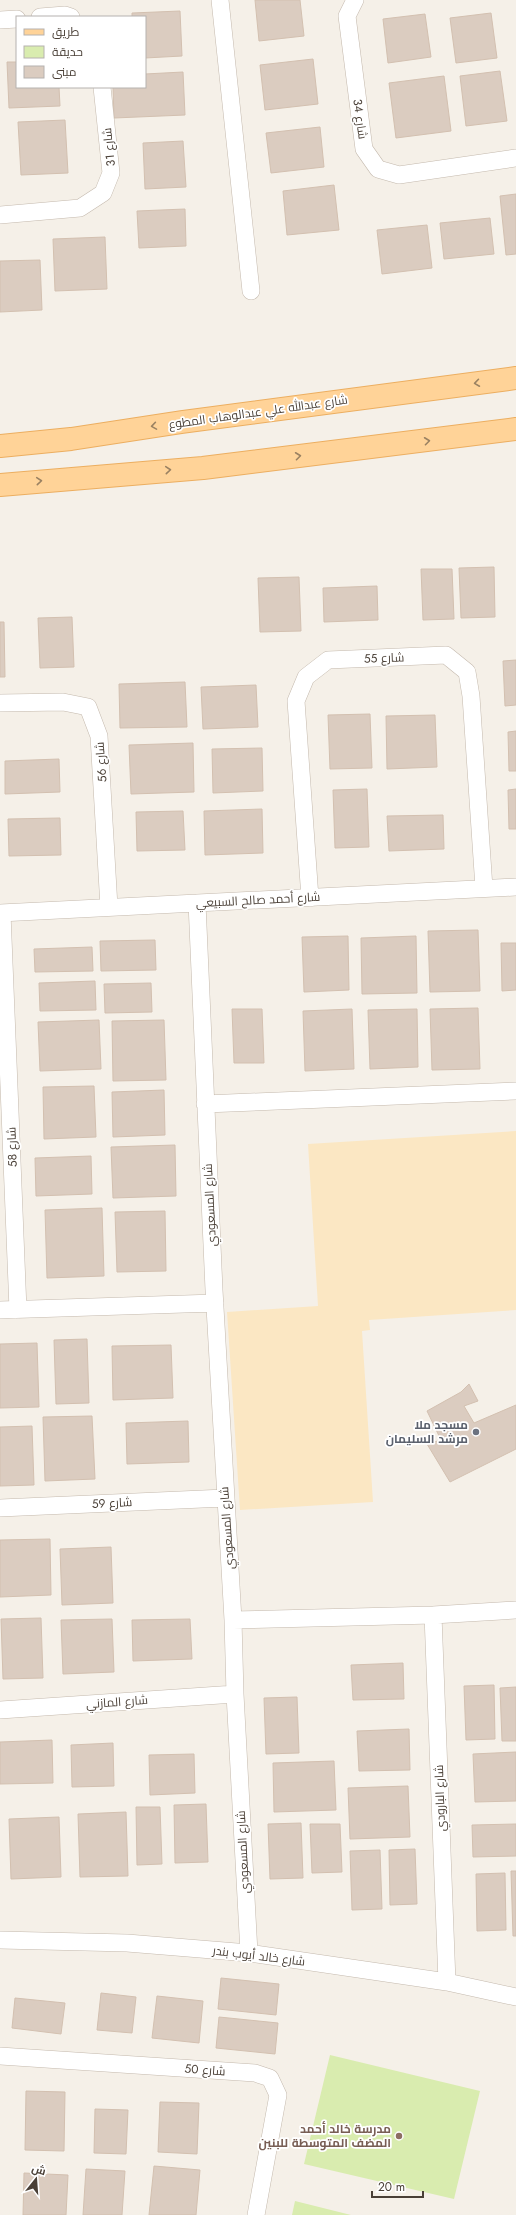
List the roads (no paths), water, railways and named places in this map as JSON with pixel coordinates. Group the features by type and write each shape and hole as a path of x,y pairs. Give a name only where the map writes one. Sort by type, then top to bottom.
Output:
{"main road":[{"name":"شارع عبدالله علي عبدالوهاب المطوع","path":"0,446 71,438 516,378"},
{"path":"0,485 203,468 516,429"},
{"path":"0,431 71,438"}],"street":[{"path":"220,0 251,291"},
{"name":"شارع 34","path":"355,0 347,16 364,149 378,169 399,175 516,158"},
{"path":"52,16 68,16"},
{"path":"0,20 16,19"},
{"name":"شارع 31","path":"0,215 80,208 103,193 111,173 102,88"},
{"name":"شارع 55","path":"310,898 296,701 306,677 328,660 446,655 466,672 472,696 484,888"},
{"name":"شارع 56","path":"0,703 63,702 88,707 99,736 109,907"},
{"name":"شارع أحمد صالح السبيعي","path":"1,913 516,887"},
{"name":"شارع المسعودي","path":"197,903 205,1104 225,1498 234,1620 234,1694 249,1953"},
{"name":"شارع 58","path":"1,913 18,1310"},
{"path":"205,1104 516,1091"},
{"path":"0,1310 215,1303"},
{"name":"شارع 59","path":"0,1508 225,1498"},
{"path":"234,1620 433,1615 516,1610"},
{"name":"شارع البارودي","path":"433,1615 447,1982"},
{"name":"شارع المازني","path":"0,1710 234,1694"},
{"name":"شارع خالد أيوب بندر","path":"0,1940 127,1943 249,1953 447,1982 516,1997"},
{"name":"شارع 50","path":"0,2056 255,2073 270,2078 278,2095 256,2215"}],"place":[{"name":"مسجد ملا مرشد السليمان","path":"476,1432"},
{"name":"مدرسة خالد أحمد المضف المتوسطة للبنين","path":"399,2136"}]}
